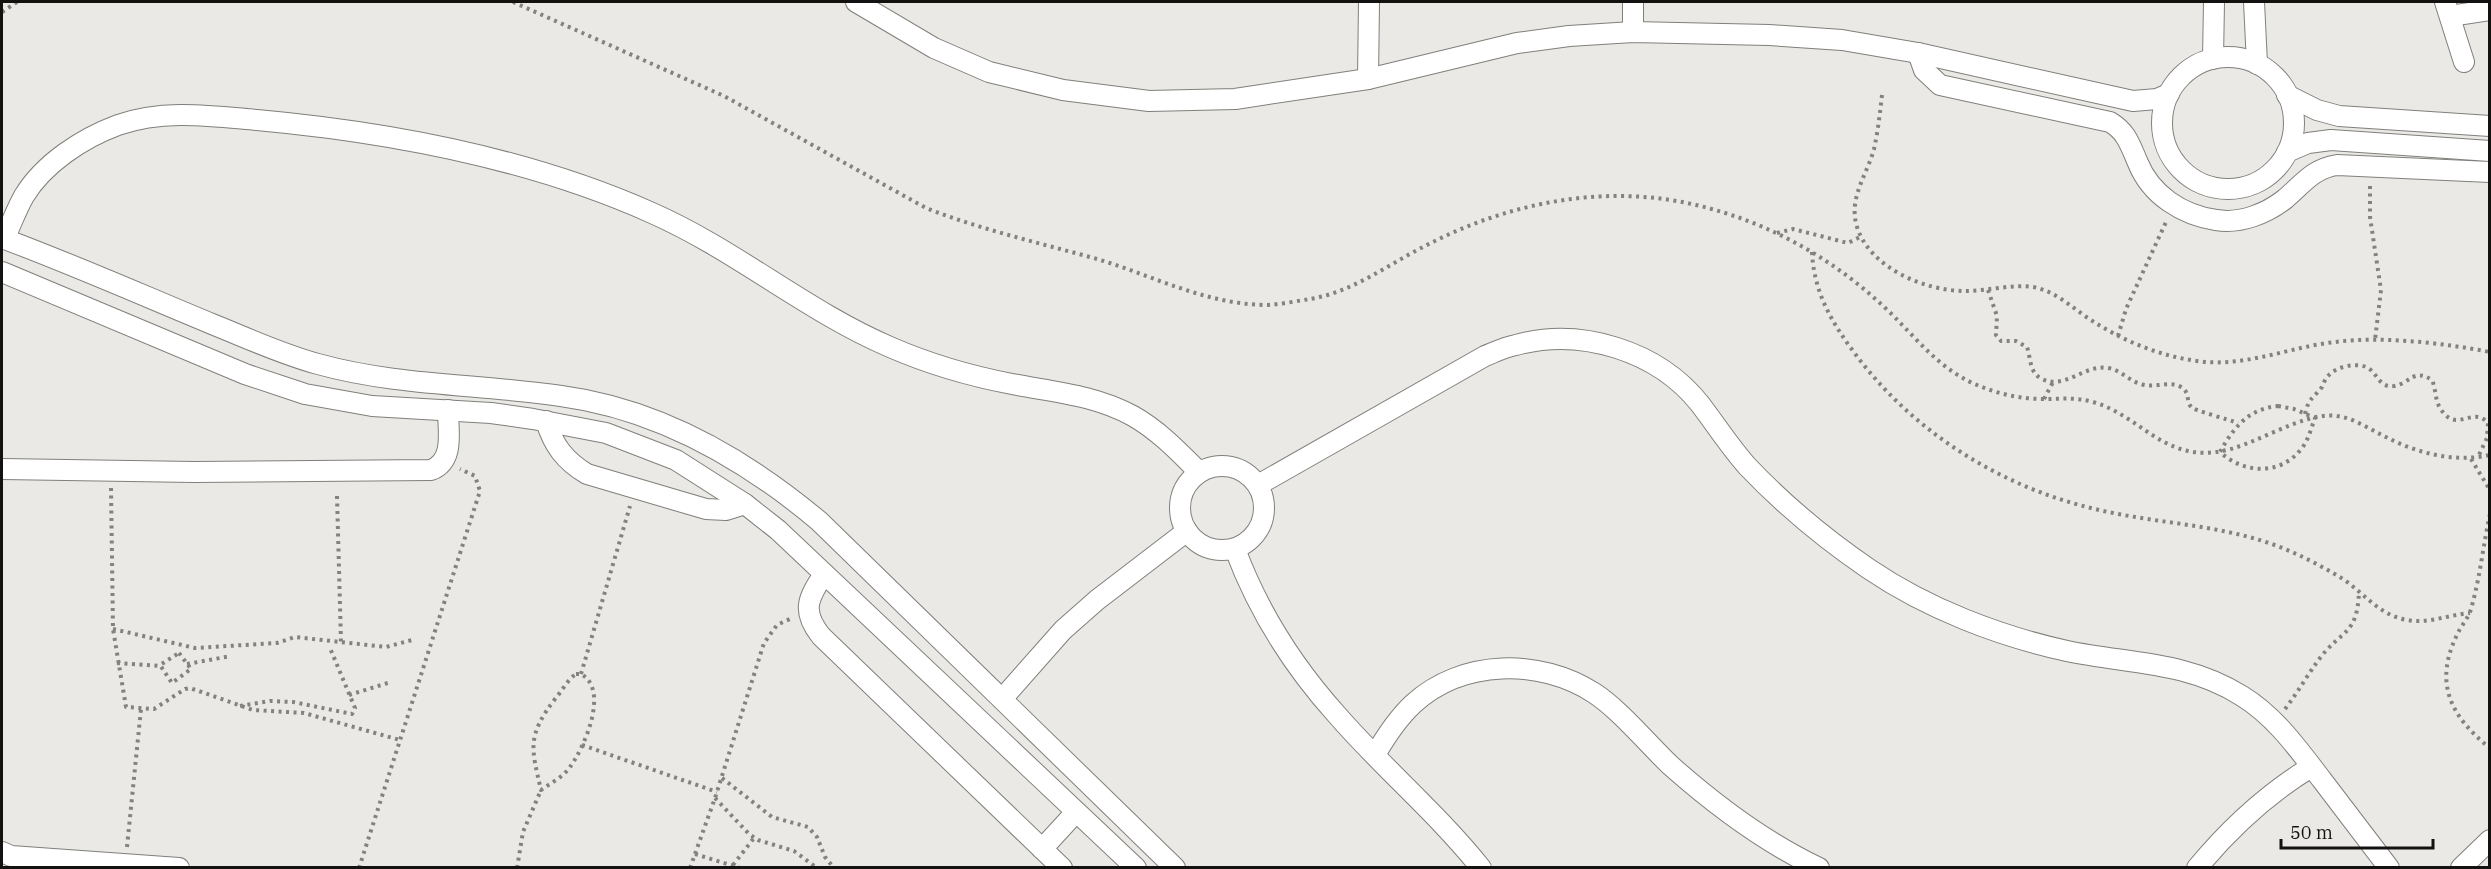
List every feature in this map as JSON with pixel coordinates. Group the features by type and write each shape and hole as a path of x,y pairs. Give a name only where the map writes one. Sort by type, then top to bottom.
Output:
{"street":[{"path":"856,2 883,8 934,48 989,72 1044,86 1106,97 1149,101 1235,99 1368,78 1517,42 1633,32 1804,36 1918,52 2133,101 2157,99 2169,94"},
{"path":"1368,78 1369,2"},
{"path":"1633,2 1633,32"},
{"path":"2213,58 2214,2"},
{"path":"2254,2 2257,64"},
{"path":"2464,62 2447,9 2490,10"},
{"path":"1918,52 1924,70 1940,85 2103,119 2117,126 2129,139 2146,179 2158,193 2174,206 2203,218 2220,221 2238,220 2271,209 2285,199 2306,177 2327,166 2490,172"},
{"path":"2213,58 2243,59 2257,64 2280,82 2288,95 2294,123 2287,152 2279,164 2257,183 2228,189 2199,182 2176,164 2164,137 2162,123 2169,94 2187,71 2213,58"},
{"path":"2288,95 2317,110 2339,116 2490,126"},
{"path":"1162,864 1002,699 819,521 791,498 732,458 672,428 635,413 570,397 396,380 319,365 252,342 62,260 3,238 25,195 44,172 66,153 100,133 147,117 176,114 268,121 428,145 551,176 611,195 655,214 739,259 829,317 893,349 970,374 1010,384 1077,394 1107,404 1135,417 1160,435 1199,472"},
{"path":"2455,148 2457,124"},
{"path":"2287,152 2308,143 2331,140 2490,151"},
{"path":"2,272 275,385 328,399 372,406 448,410 546,421 606,433 676,460 745,504 778,530 1136,867"},
{"path":"1258,485 1485,356 1516,345 1550,339 1583,340 1616,347 1647,361 1676,379 1699,403 1745,463 1774,494 1839,548 1910,593 1948,612 2027,641 2069,651 2184,669 2215,681 2243,697 2275,722 2292,740 2389,867"},
{"path":"2,469 424,471 443,463 448,450 448,410"},
{"path":"546,421 556,446 575,466 587,474 706,509 726,510 745,504"},
{"path":"1220,466 1232,467 1242,470 1258,485 1265,507 1264,518 1254,537 1235,549 1213,550 1203,546 1187,531 1182,521 1181,499 1185,488 1199,472 1220,466"},
{"path":"1002,699 1031,664 1071,623 1133,571 1187,531"},
{"path":"1235,549 1257,602 1281,642 1308,680 1338,716 1438,818 1481,867"},
{"path":"824,574 810,595 810,617 821,636 1062,867"},
{"path":"1375,755 1392,727 1414,703 1441,685 1471,673 1492,669 1536,670 1567,678 1596,694 1671,765 1716,803 1761,836 1819,867"},
{"path":"2198,867 2238,822 2260,802 2311,767"},
{"path":"1042,849 1076,812"},
{"path":"2461,867 2490,840"},
{"path":"2,852 11,856 179,867"}],"path":[{"path":"2,12 17,2"},
{"path":"513,2 724,96 926,208 962,222 1129,269 1203,296 1271,305 1316,298 1352,286 1423,247 1484,219 1517,209 1591,196 1623,195 1693,204 1731,214 1777,233 1841,271 1879,302 1926,352 1957,375 1991,391 2008,395 2044,399 2071,398 2097,403 2131,420 2164,443 2195,452 2220,452 2315,418 2334,415 2354,420 2403,447 2417,451 2471,459 2490,455"},
{"path":"1882,95 1873,152 1858,188 1855,208 1857,227 1862,236 1879,259 1896,272 1940,288 1988,290 2032,287 2050,293 2118,336 2169,357 2200,362 2253,359 2338,341 2375,340 2462,347 2490,352"},
{"path":"2375,340 2381,290 2370,217 2370,182 2382,181 2383,167"},
{"path":"2118,336 2126,309 2174,206"},
{"path":"1777,233 1793,229 1848,243 1862,236"},
{"path":"1812,252 1816,282 1826,312 1865,367 1913,417 1976,461 2039,491 2087,507 2210,528 2271,544 2320,566 2359,591 2390,616 2408,621 2426,621 2470,613"},
{"path":"1988,290 1997,316 1995,331 1998,338 2006,342 2023,343 2027,347 2030,363 2037,375 2053,382 2062,382 2087,369 2118,370 2143,385 2178,386 2187,393 2189,405 2196,411 2238,423"},
{"path":"2304,414 2312,397 2330,374 2336,370 2356,365 2367,367 2384,385 2394,386 2412,377 2425,376 2432,381 2439,406 2450,418 2456,421 2477,415 2483,417 2488,423 2487,438 2478,458"},
{"path":"2044,399 2053,382"},
{"path":"2220,452 2238,423 2264,407 2278,406 2315,418"},
{"path":"2220,452 2235,464 2245,468 2276,467 2302,448 2315,418"},
{"path":"2471,459 2490,490"},
{"path":"359,867 480,491 475,476 443,463"},
{"path":"110,471 113,629 124,706 154,709 188,688 240,706 268,712 304,713 400,740"},
{"path":"581,674 636,488"},
{"path":"337,496 341,642"},
{"path":"2490,514 2478,585 2470,613 2456,636 2447,661 2445,685 2455,710 2472,734 2490,748"},
{"path":"2275,722 2322,655 2349,631 2355,622 2359,591"},
{"path":"690,867 722,778 769,633 777,625 787,620 810,617"},
{"path":"113,629 195,648 277,643 295,637 386,647 412,640"},
{"path":"240,706 270,701 293,702 352,714 355,708 330,648"},
{"path":"117,663 160,666 179,653 190,671 172,682 160,666"},
{"path":"187,664 231,656"},
{"path":"517,867 523,832 541,790 565,773 582,745 595,704 588,680 581,674"},
{"path":"541,790 532,751 537,728 543,716 573,676 581,674"},
{"path":"349,695 391,682"},
{"path":"126,863 141,709"},
{"path":"582,745 717,792"},
{"path":"722,778 772,817 808,827 817,837 825,856 834,867"},
{"path":"715,798 754,838 794,851 817,867"},
{"path":"733,865 754,838"},
{"path":"695,854 740,867"}]}
